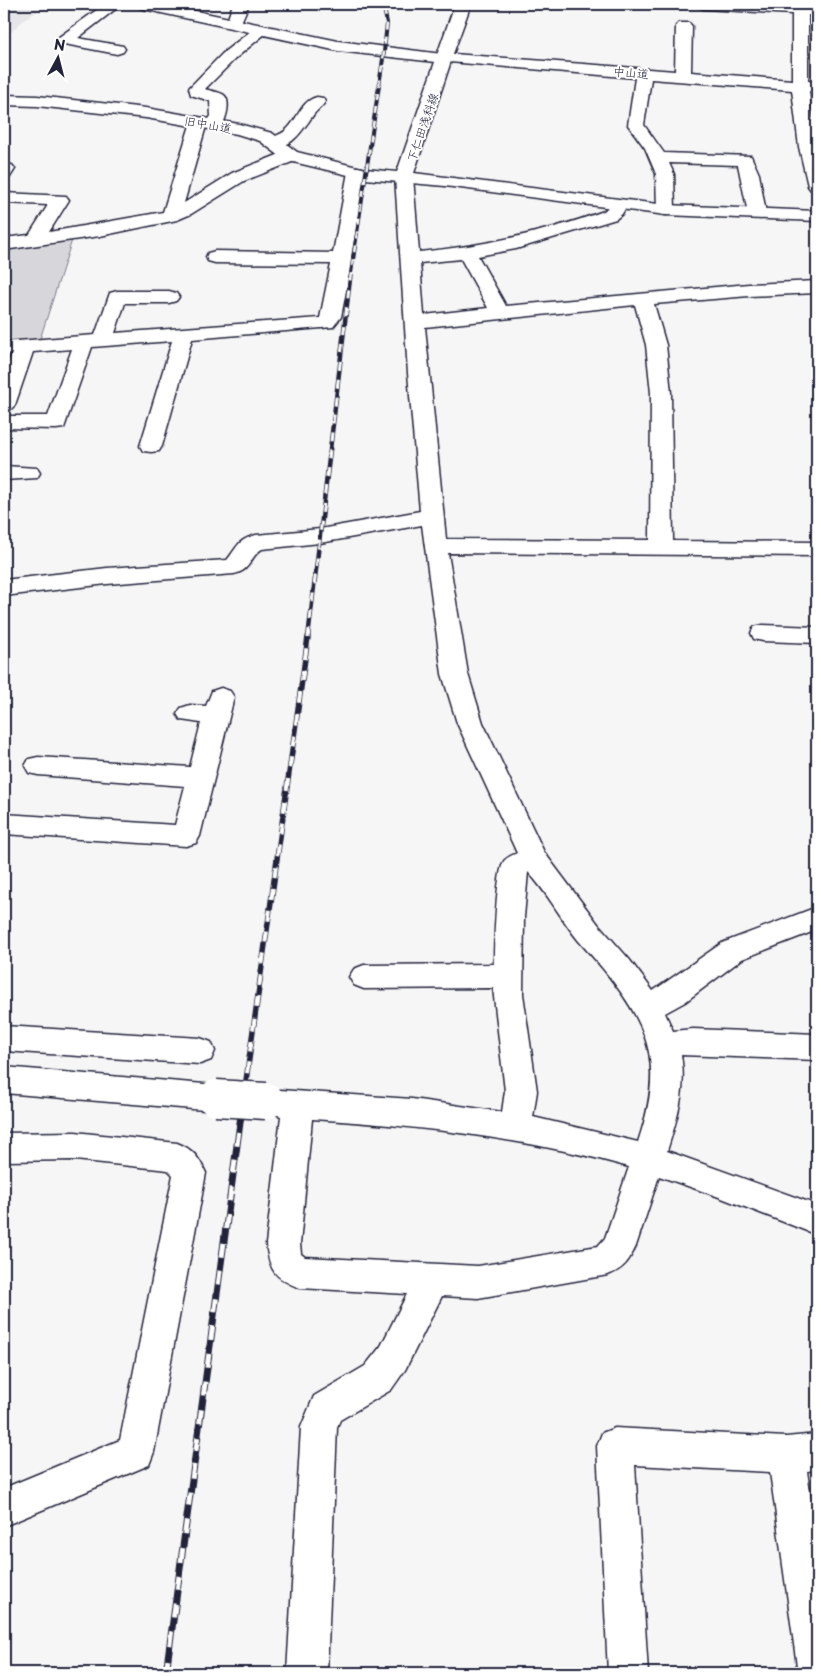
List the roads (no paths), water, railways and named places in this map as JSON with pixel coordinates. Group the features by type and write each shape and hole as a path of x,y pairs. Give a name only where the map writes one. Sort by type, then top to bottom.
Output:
{"street":[{"path":"114,4 64,40 117,49"},
{"path":"143,4 171,7 234,24 363,50 444,58"},
{"path":"234,24 241,4"},
{"name":"下仁田浅科線","path":"463,4 404,177 666,210 817,216"},
{"path":"704,4 817,11"},
{"path":"800,10 800,85 808,146 817,186"},
{"path":"683,76 684,26"},
{"path":"171,216 207,123 218,116 218,98 197,92 197,88 230,55 261,30"},
{"name":"中山道","path":"444,58 817,86"},
{"path":"644,73 636,125 653,147 665,174 666,210"},
{"name":"旧中山道","path":"4,100 99,107 207,123 255,133 274,143 291,156 357,172 404,177"},
{"path":"274,143 292,134 310,108 317,102"},
{"path":"4,244 151,221 171,216 185,210 238,177 291,156"},
{"path":"657,158 745,160 750,174 757,213"},
{"path":"4,348 326,323 332,317 357,172"},
{"path":"298,1104 283,1244 286,1263 300,1272 478,1282 608,1260 619,1246 666,1104 668,1078 664,1044 648,1008 619,967 588,932 533,857 470,723 455,674 435,546 418,373 416,322 404,177"},
{"path":"4,198 60,200 48,221 39,231 37,240"},
{"path":"411,258 466,253 509,245 591,222 610,214 616,210 618,205"},
{"path":"466,253 500,312"},
{"path":"215,257 343,259"},
{"path":"416,322 500,312 749,290 817,287"},
{"path":"4,422 56,423 93,341 117,297 139,292 169,297"},
{"path":"643,300 656,345 660,393 662,548"},
{"path":"175,446 142,446 184,334"},
{"path":"4,405 25,346"},
{"path":"4,588 107,576 234,567 240,561 245,548 256,542 320,536 432,516"},
{"path":"435,546 817,549"},
{"path":"764,633 817,635"},
{"path":"4,824 186,836 200,777 209,709"},
{"path":"58,761 200,777"},
{"path":"515,1128 521,1091 508,994 510,917 515,867 533,857"},
{"path":"648,1008 674,994 732,951 817,918"},
{"path":"364,977 508,976"},
{"path":"4,1038 200,1051"},
{"path":"664,1044 693,1042 817,1047"},
{"path":"4,1080 431,1115 515,1128 576,1140 647,1159 722,1183 817,1220"},
{"path":"4,1147 74,1146 177,1157 190,1173 136,1452 4,1507"},
{"path":"307,1673 319,1427 327,1408 378,1378 393,1358 432,1280"},
{"path":"628,1673 615,1446 801,1454 817,1666"}],"railway":[{"path":"350,280 384,52 387,23 383,4"},
{"path":"308,638 350,279"},
{"path":"244,1095 308,637"},
{"path":"166,1673 244,1093"}]}
